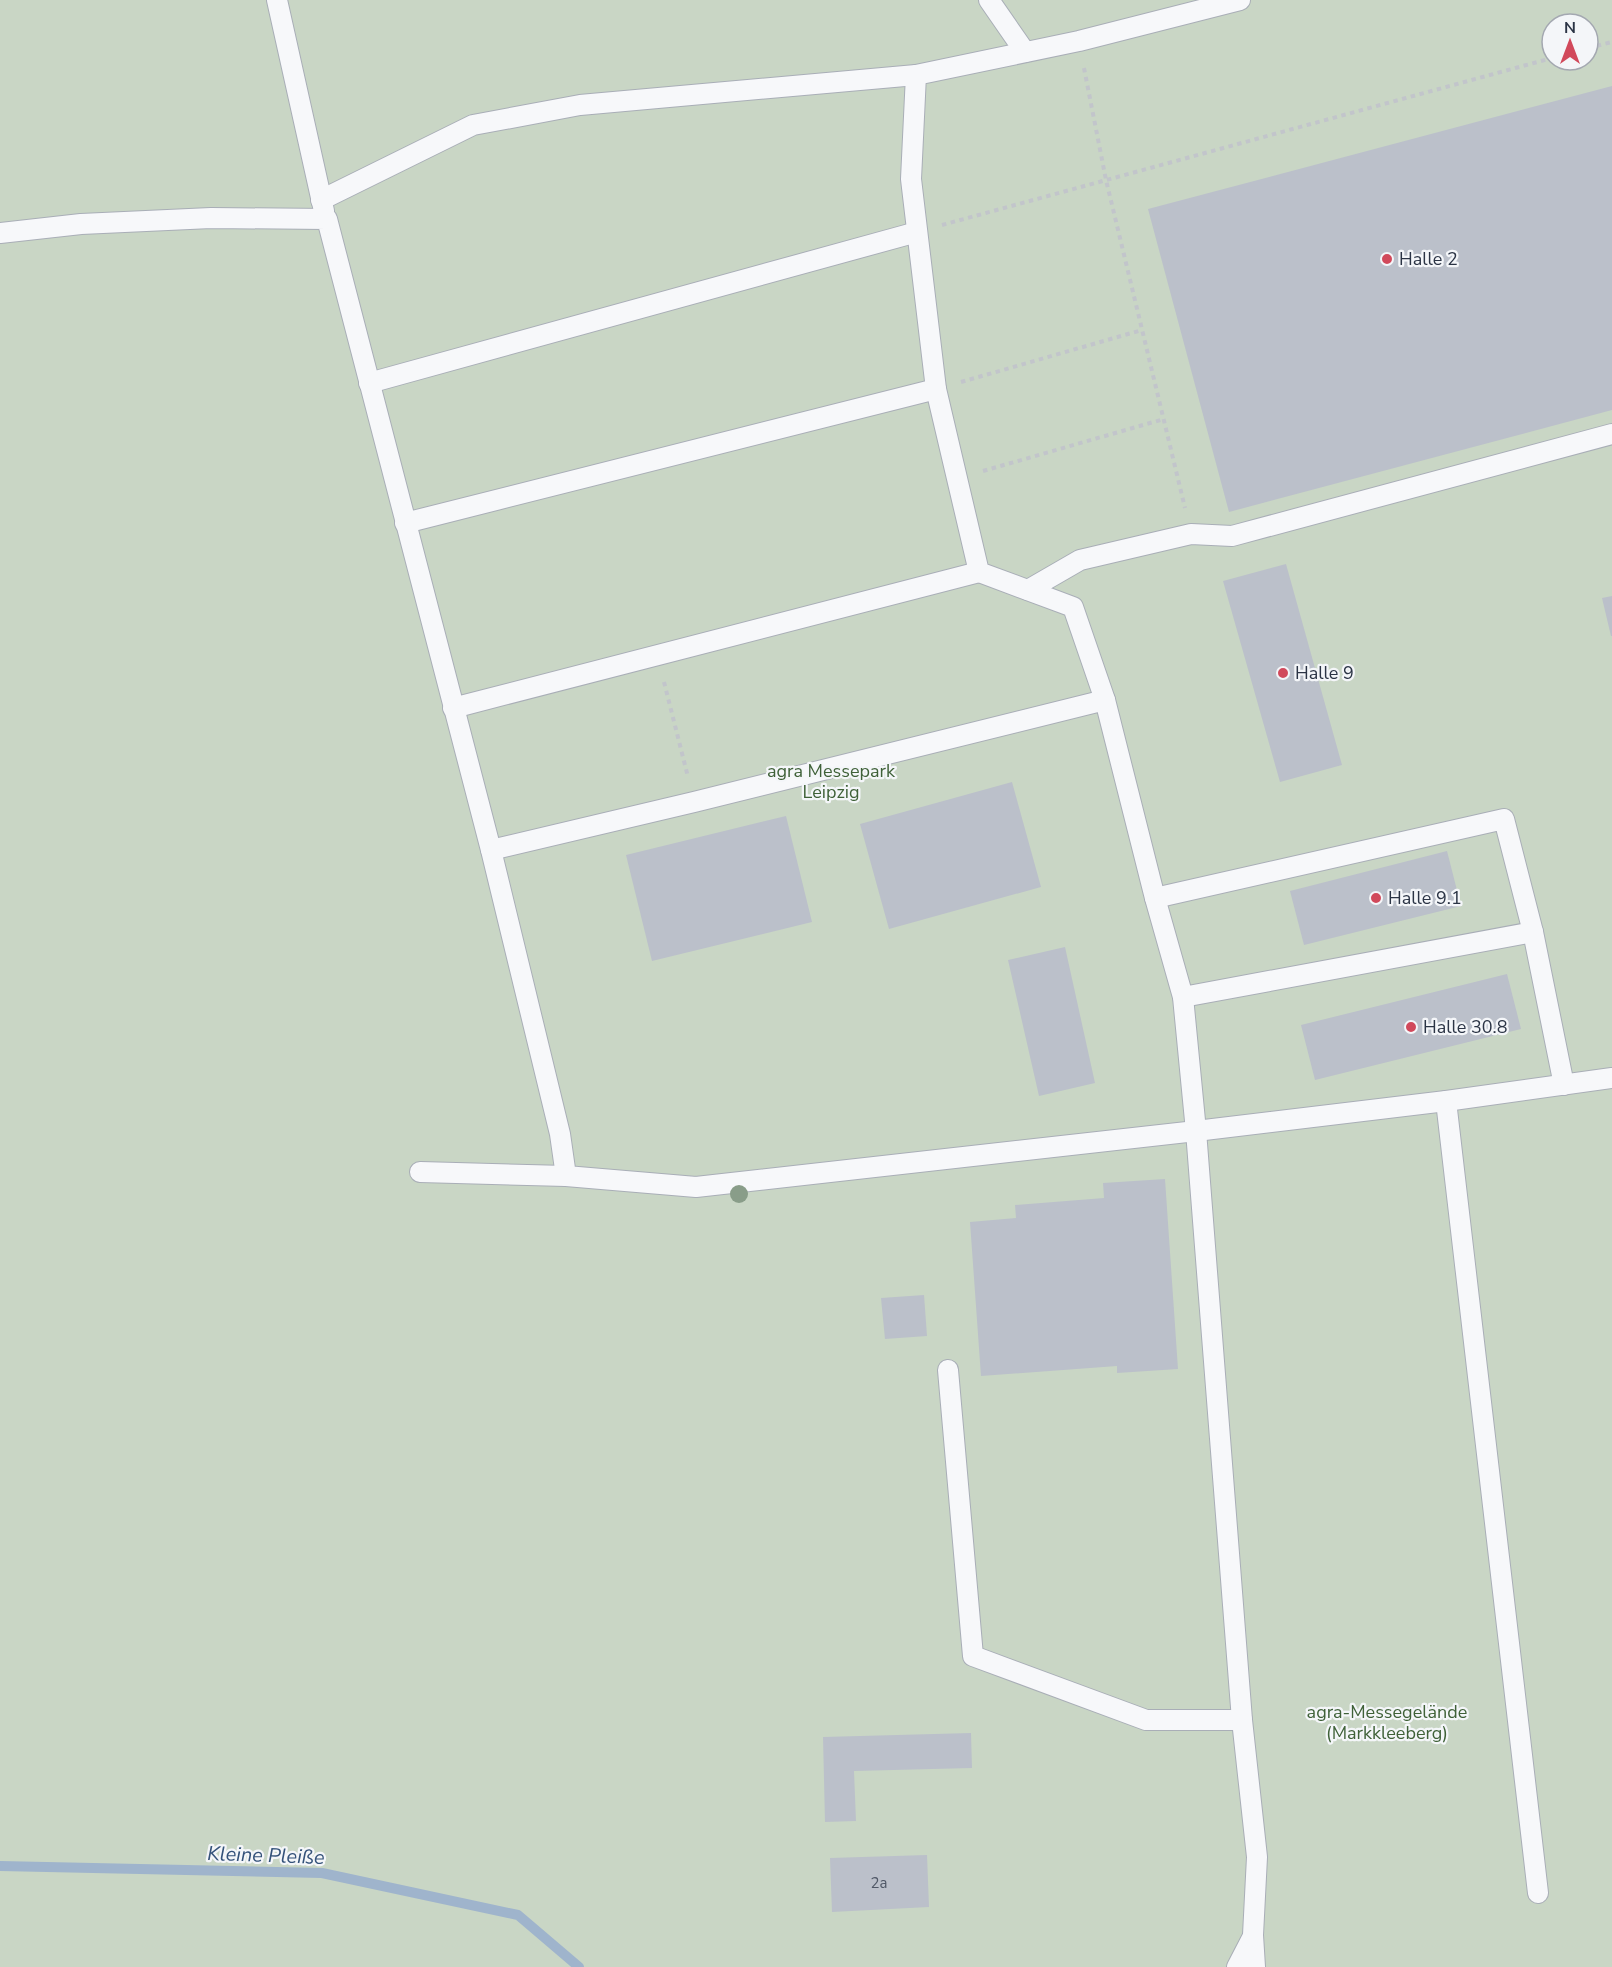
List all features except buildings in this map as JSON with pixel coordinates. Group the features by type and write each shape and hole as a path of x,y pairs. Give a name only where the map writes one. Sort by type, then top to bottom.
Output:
{"lane":[{"path":"277,0 324,209 490,850 560,1134 566,1176"},
{"path":"989,0 1025,52"},
{"path":"0,233 81,224 211,218 324,209 473,125 580,105 916,75 1079,41 1240,0"},
{"path":"916,75 911,179 936,389 979,573"},
{"path":"369,383 918,232"},
{"path":"405,523 936,389"},
{"path":"1028,590 1080,560 1191,534 1232,536 1612,434"},
{"path":"453,708 979,573 1073,607 1105,700 1183,998 1196,1131 1242,1720 1257,1857 1253,1935 1255,1967"},
{"path":"490,850 1105,700"},
{"path":"1155,898 1504,819 1533,932 1564,1085"},
{"path":"1183,998 1533,932"},
{"path":"420,1172 566,1176 696,1187 1196,1131 1446,1101 1612,1078"},
{"path":"1446,1101 1538,1893"},
{"path":"948,1371 973,1656 1146,1720 1242,1720"},
{"path":"1237,1967 1253,1935"}],"path":[{"path":"1079,41 1106,180 1191,534"},
{"path":"918,232 1540,61"},
{"path":"936,389 1142,330"},
{"path":"957,478 1164,419"},
{"path":"657,655 694,802"}],"green space":[{"name":"agra Messepark Leipzig","path":"0,0 1612,0 1612,1967 0,1967"}],"waterway":[{"name":"Kleine Pleiße","path":"0,1866 322,1873 518,1915 579,1967"}],"place":[{"name":"Halle 2","path":"1387,259"},
{"name":"Halle 9","path":"1283,673"},
{"name":"Halle 9.1","path":"1376,898"},
{"name":"Halle 30.8","path":"1411,1027"}],"park label":[{"name":"agra-Messegelände (Markkleeberg)","path":"1387,1722"}]}
